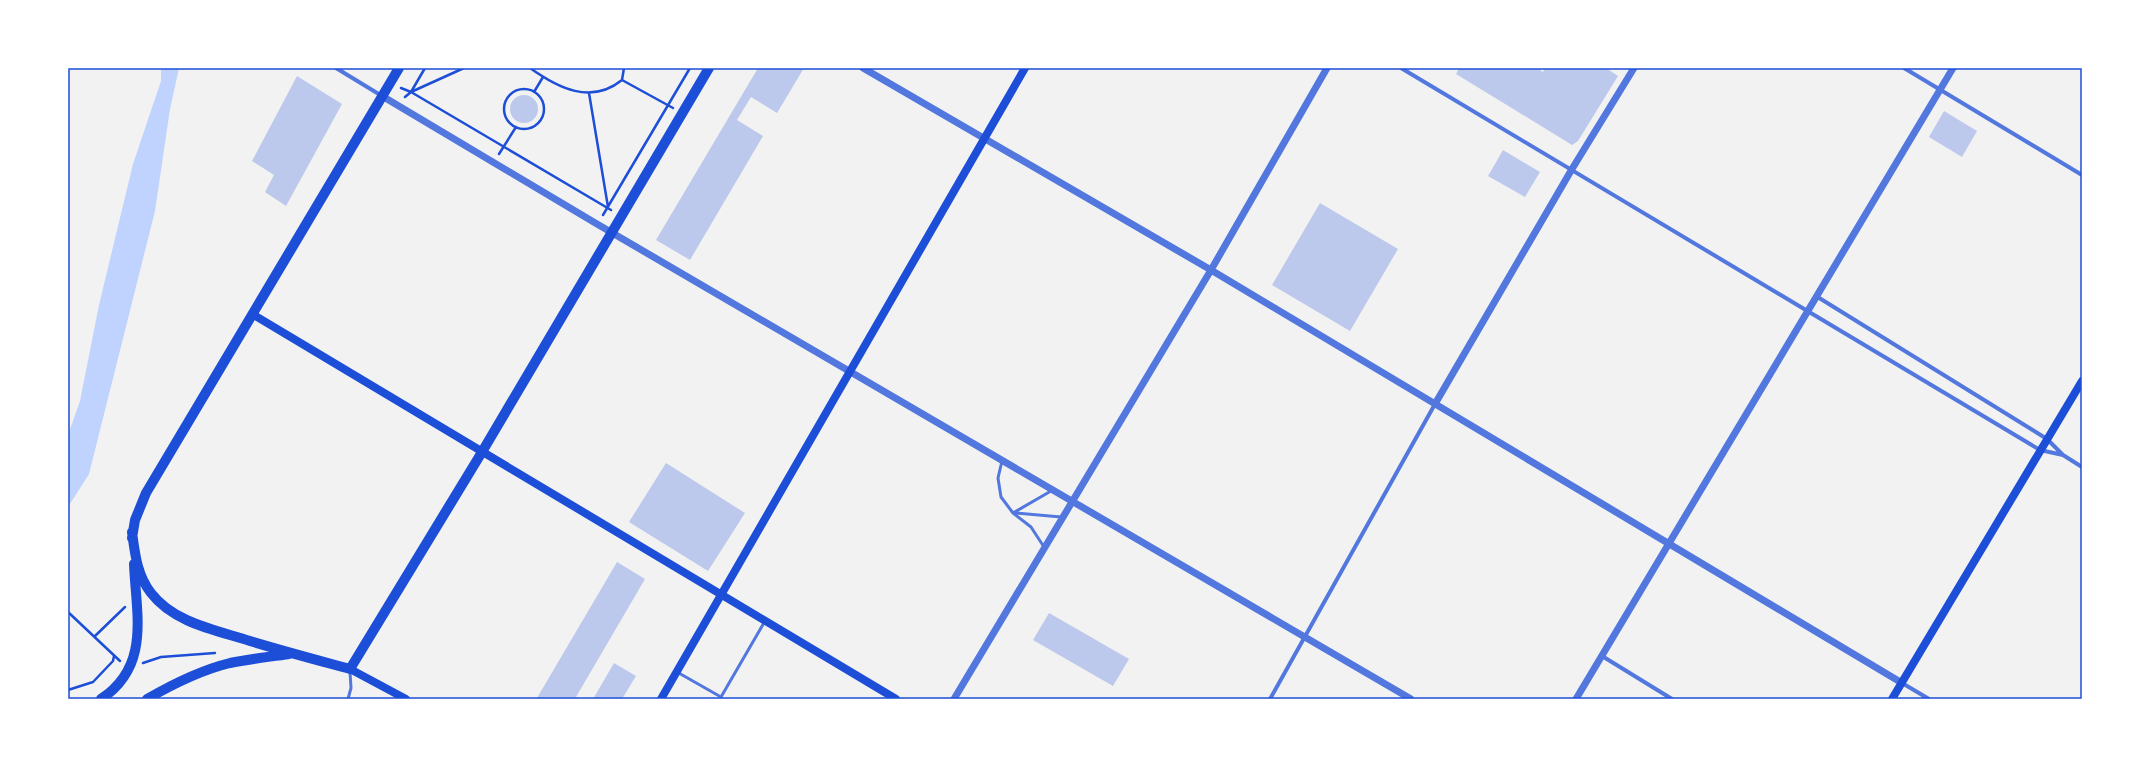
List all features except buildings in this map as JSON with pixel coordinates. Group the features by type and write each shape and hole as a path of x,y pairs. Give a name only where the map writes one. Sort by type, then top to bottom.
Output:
{"main road":[{"path":"101,699 115,688 129,668 137,647 138,635 132,532 146,493 399,68"},
{"path":"350,668 482,452 709,68"},
{"path":"661,699 1025,68"},
{"path":"252,314 896,699"},
{"path":"1892,699 2082,381"},
{"path":"132,532 137,566 144,580 151,592 176,614 214,630 290,653 350,668 395,696 406,699"},
{"path":"147,699 178,682 229,664 290,653"}],"street":[{"path":"336,68 494,163 1052,490 1306,636 1411,699"},
{"path":"863,68 1211,270 1929,699"},
{"path":"954,699 1211,270 1327,68"},
{"path":"1401,68 2040,450 2063,455"},
{"path":"1270,699 1435,404 1572,169 1634,68"},
{"path":"1904,68 2082,175"},
{"path":"1576,699 1807,310 1953,68"},
{"path":"1816,296 2047,439 2063,455 2082,467"},
{"path":"1602,656 1672,699"}],"lane":[{"path":"1002,460 999,469 998,488 1006,506 1031,527 1044,547"},
{"path":"1013,513 1052,490"},
{"path":"1013,513 1062,517"},
{"path":"677,672 721,697 765,621"},
{"path":"348,699 351,688 350,668"}],"path":[{"path":"411,92 425,68"},
{"path":"396,104 411,92 464,68"},
{"path":"530,68 543,77 571,90 589,94 612,89 622,80 624,68"},
{"path":"608,208 690,68"},
{"path":"534,92 543,77"},
{"path":"622,80 682,113"},
{"path":"390,84 411,92 622,215"},
{"path":"521,89 534,92 542,102 543,115 535,126 529,128 516,127 511,124 504,113 506,101 514,92 521,89"},
{"path":"589,94 608,208"},
{"path":"494,163 516,127"},
{"path":"95,636 113,617 128,605 136,602"},
{"path":"68,612 95,636 114,656 129,668 161,657 222,652"},
{"path":"68,690 94,682 113,661 114,656"}],"water":[{"path":"161,68 179,68 170,109 155,211 89,474 68,507 68,435 80,401 99,305 133,164 161,81"}]}
